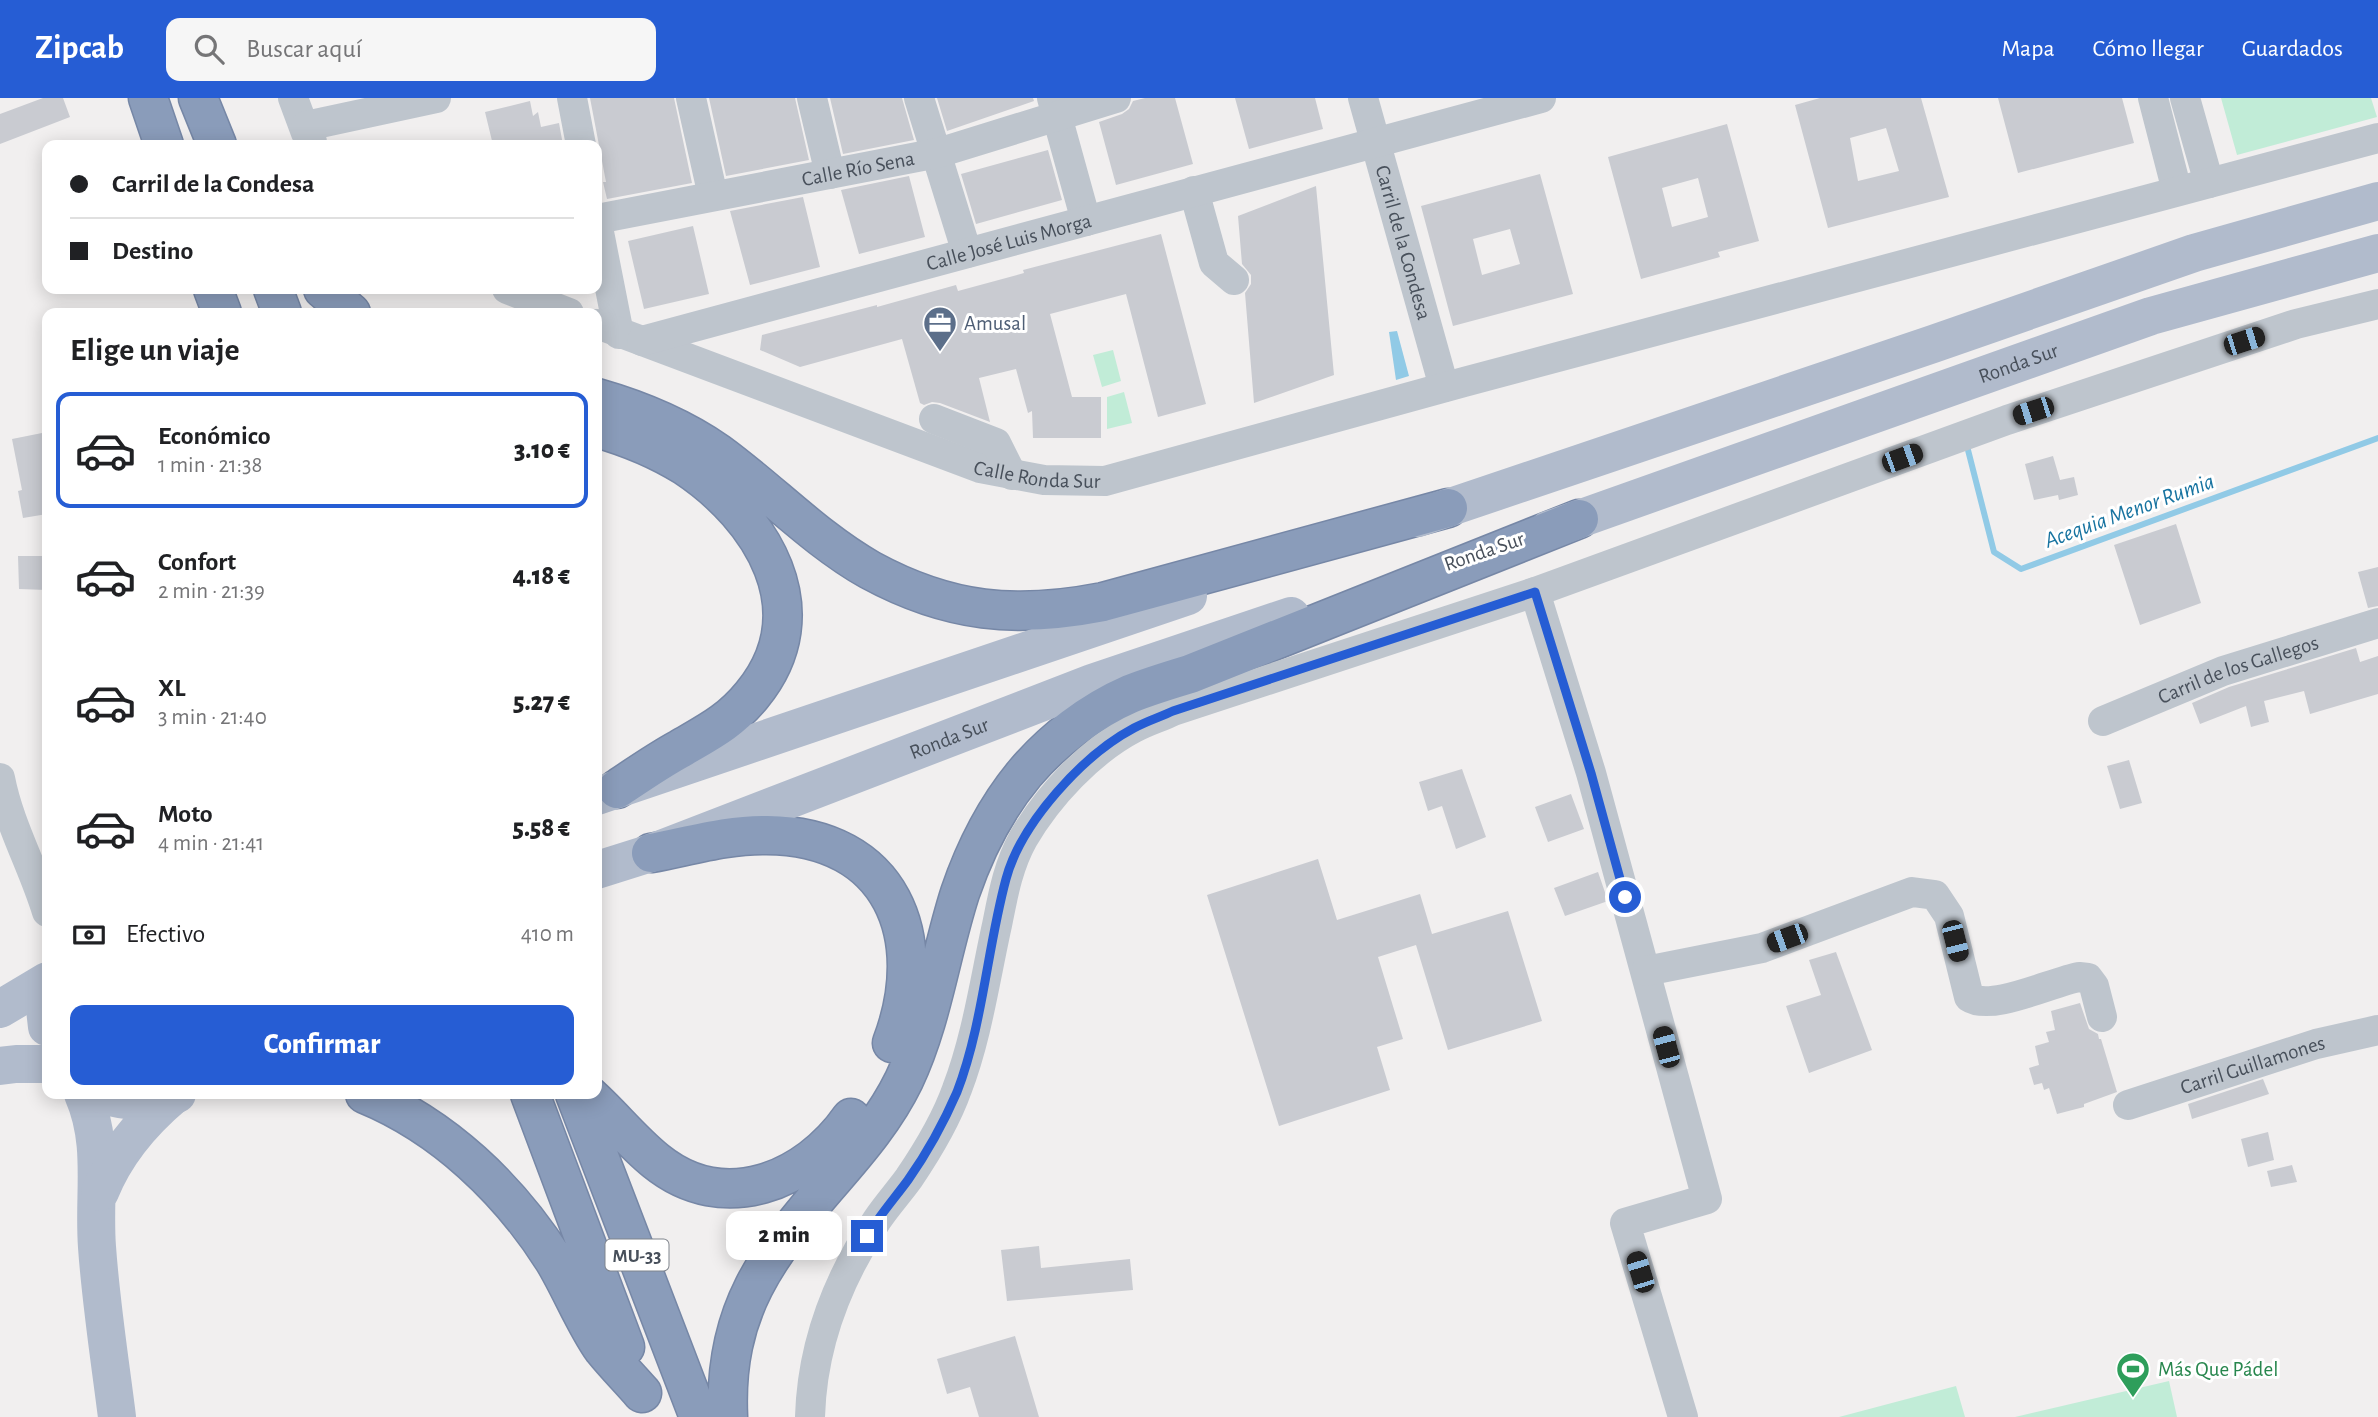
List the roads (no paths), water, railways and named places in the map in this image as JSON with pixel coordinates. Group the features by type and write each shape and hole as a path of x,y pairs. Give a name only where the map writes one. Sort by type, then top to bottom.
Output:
{"highway":[{"path":"148,98 162,140"},
{"path":"198,98 215,140"},
{"path":"329,294 345,308"},
{"path":"602,400 657,420 716,452 801,520 869,569 926,594 959,604 995,610 1030,612 1102,602 1448,508"},
{"path":"602,430 659,451 695,474 729,502 746,520 771,560 778,576 783,608 778,651 752,696 713,732 682,747 607,792"},
{"path":"728,1417 729,1359 734,1333 747,1296 774,1251 865,1142 903,1081 920,1041 960,895 974,855 1005,800 1044,753 1079,724 1130,694 1190,674 1579,519"},
{"path":"592,1099 657,1162 695,1183 719,1187 747,1187 774,1181 816,1158 849,1122 881,1068 906,996 906,937 894,902 864,867 845,853 822,843 766,835 729,838 650,853"},
{"path":"378,1099 393,1105 459,1152 503,1194 532,1228 554,1260 602,1347 647,1405"},
{"name":"MU-33","path":"532,1099 647,1405"},
{"name":"MU-33","path":"577,1099 699,1417"}],"main road":[{"path":"607,792 1933,344 2194,253 2378,201"},
{"name":"Ronda Sur","path":"602,868 650,853 1092,683 1579,519 2151,316 2378,253"},
{"path":"0,1009 42,984"},
{"path":"0,1066 42,1064"},
{"path":"85,1099 98,1153 97,1246 117,1417"},
{"path":"114,1099 154,1099"},
{"path":"97,1200 122,1149 170,1099"}],"street":[{"path":"293,98 310,136 436,98"},
{"path":"572,98 580,140"},
{"path":"691,98 713,197"},
{"path":"812,98 830,174"},
{"path":"919,98 967,253"},
{"name":"Calle Río Sena","path":"602,219 938,153 1055,107 1116,98"},
{"name":"Carril de la Condesa","path":"1363,98 1444,387"},
{"name":"Calle José Luis Morga","path":"619,333 967,253 1541,98"},
{"path":"2153,98 2177,191"},
{"path":"2185,98 2209,183"},
{"path":"1055,107 1086,220"},
{"name":"Calle Ronda Sur","path":"619,333 980,468 1044,480 1105,481 1444,387 2378,138"},
{"path":"1195,191 1214,263 1234,280"},
{"path":"602,246 619,333"},
{"path":"520,294 556,308"},
{"path":"810,1417 815,1362 824,1324 839,1286 878,1219 916,1167 957,1091 968,1059 1006,877 1023,840 1044,808 1073,775 1134,728 1173,711 1535,592 2007,420 2296,324 2378,304"},
{"path":"934,419 996,443 1012,475"},
{"path":"1535,592 1591,773 1707,1199 1625,1223 1683,1417"},
{"name":"Carril de los Gallegos","path":"2102,721 2224,671 2378,623"},
{"path":"0,778 7,810 38,872 42,890"},
{"path":"1646,971 1762,948 1912,892 1923,892 1935,895 1949,916 1969,997 1975,1001 1994,1002 2079,977 2088,978 2094,986 2102,1017"},
{"name":"Carril Guillamones","path":"2128,1105 2316,1044 2378,1030"}],"water":[{"path":"1397,331 1409,376 1396,380 1389,332"}],"waterway":[{"name":"Acequia Menor Rumia","path":"1968,450 1994,552 2021,569 2378,438"}],"place":[{"name":"Amusal","path":"940,353"},
{"name":"Más Que Pádel","path":"2133,1399"}]}
